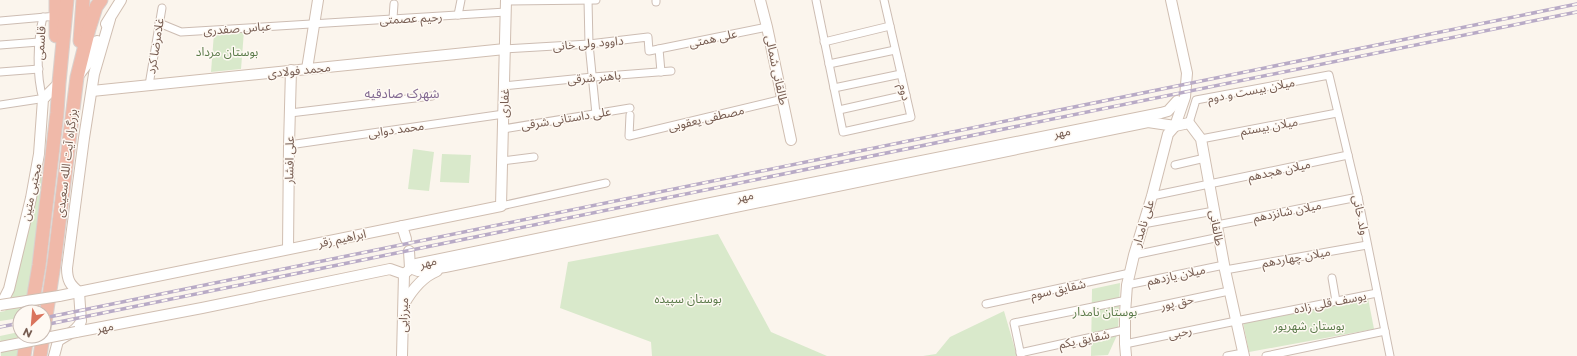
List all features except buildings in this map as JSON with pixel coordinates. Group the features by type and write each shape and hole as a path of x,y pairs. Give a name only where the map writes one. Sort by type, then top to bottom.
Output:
{"highway":[{"path":"56,0 56,40 59,83"},
{"path":"59,83 67,0"},
{"path":"77,77 83,0"},
{"name":"بزرگراه آیت الله سعیدی","path":"48,304 77,77 98,2"},
{"name":"بزرگراه آیت الله سعیدی","path":"32,304 39,265 57,113 59,83"},
{"path":"24,356 26,344"},
{"path":"40,356 42,344"}],"street":[{"path":"77,77 88,63 97,40 121,0"},
{"path":"307,69 316,23 318,0"},
{"path":"458,15 461,0"},
{"path":"588,0 589,44 596,114"},
{"path":"506,1 596,0"},
{"name":"طالقانی شمالی","path":"760,0 791,140"},
{"path":"816,0 839,110 906,95"},
{"name":"دوم","path":"839,110 843,132 911,117 884,0"},
{"path":"1165,0 1182,74 1179,96 1181,99"},
{"path":"1167,124 1181,99 1187,73 1171,0"},
{"name":"غفاری","path":"501,206 506,1"},
{"path":"393,18 394,4"},
{"name":"غلامرضا کرد","path":"149,85 162,8"},
{"name":"رحیم عصمتی","path":"316,23 506,12"},
{"path":"0,21 56,16"},
{"name":"قاسمی","path":"43,17 39,42 39,86 43,98"},
{"path":"56,356 58,341 76,330 80,326 81,321 79,292 68,280 67,268 92,90 100,49 110,18"},
{"name":"عباس صفدری","path":"159,23 181,32 316,23"},
{"path":"824,42 890,26"},
{"name":"علی همتی","path":"659,49 767,27"},
{"name":"داوود ولی خانی","path":"505,49 589,44 648,37 649,50 659,49"},
{"path":"0,45 39,42"},
{"name":"محمد فولادی","path":"92,90 505,49"},
{"path":"659,49 661,72"},
{"path":"829,64 895,50"},
{"name":"قاسمی","path":"0,72 39,69"},
{"name":"علی افشار","path":"288,249 291,70"},
{"name":"باهنر شرقی","path":"504,86 671,71"},
{"path":"834,88 901,74"},
{"name":"ولد خانی","path":"1329,75 1358,197 1390,356"},
{"name":"میلان بیست و دوم","path":"1189,123 1196,100 1329,75"},
{"path":"43,98 59,83"},
{"path":"0,105 58,96"},
{"path":"290,113 432,96"},
{"name":"مجتبی متین","path":"0,302 4,299 9,289 31,198 39,154 43,98"},
{"name":"مصطفی یعقوبی","path":"630,112 629,136 783,100"},
{"name":"علی داستانی شرقی","path":"503,129 596,114 630,112"},
{"name":"میلان بیستم","path":"1201,138 1338,113"},
{"name":"محمد دوابی","path":"289,145 504,114"},
{"name":"مهر","path":"407,271 416,264 424,262 1046,140 1148,122 1167,124"},
{"path":"1167,124 1189,123 1201,138"},
{"name":"علی نامدار","path":"1125,356 1124,330 1128,285 1134,255 1152,196 1167,124"},
{"name":"طالقانی","path":"1201,138 1220,237 1224,267 1244,354"},
{"name":"میلان هجدهم","path":"1152,196 1348,155"},
{"path":"502,161 534,157"},
{"path":"1174,165 1204,158"},
{"name":"مهر","path":"87,330 390,269 418,271 445,267 869,175"},
{"name":"ابراهیم زقر","path":"0,305 79,292 501,206 606,183"},
{"name":"میلان شانزدهم","path":"1217,225 1358,197"},
{"path":"1143,224 1214,211"},
{"path":"402,226 406,239"},
{"path":"1134,255 1220,237"},
{"name":"میلان چهاردهم","path":"1224,267 1367,245"},
{"name":"میرزایی","path":"402,356 403,306 409,252"},
{"path":"403,306 412,290 423,279 429,274 445,267"},
{"name":"میلان یازدهم","path":"1128,285 1224,267"},
{"name":"شقایق سوم","path":"986,304 1130,274"},
{"path":"1332,278 1336,301"},
{"name":"حق پور","path":"1125,313 1229,291"},
{"name":"یوسف قلی زاده","path":"1236,320 1377,293"},
{"path":"1020,354 1014,323 1126,300"},
{"name":"رحبی","path":"1125,344 1236,320"},
{"path":"56,356 66,340 87,330"},
{"path":"0,347 87,330"},
{"name":"شقایق یکم","path":"1020,354 1124,330"},
{"path":"1266,356 1385,331"},
{"path":"1227,356 1244,354"}],"green space":[{"name":"بوستان مرداد","path":"244,31 241,69 211,72 214,33"},
{"path":"413,149 434,152 429,191 408,189"},
{"path":"442,154 471,155 469,183 440,182"},
{"path":"41,176 44,180 27,302 24,302 24,304 12,304 12,319 0,321 0,312 5,311 11,301"},
{"name":"بوستان سپیده","path":"718,234 771,332 827,356 652,356 651,342 560,308 568,262"},
{"name":"بوستان نامدار","path":"1120,283 1118,333 1108,355 1091,356 1092,289"},
{"name":"بوستان شهریور","path":"1368,298 1374,329 1249,352 1243,322"},
{"path":"1004,311 1017,356 923,356 936,354 950,337"},
{"path":"12,333 12,344 17,344 16,347 20,348 19,356 1,356 0,336"}],"railway":[{"path":"52,316 1577,4"},
{"path":"52,323 1577,12"},
{"path":"0,327 12,325"}],"district":[{"name":"شهرک صادقیه","path":"402,93"}]}
